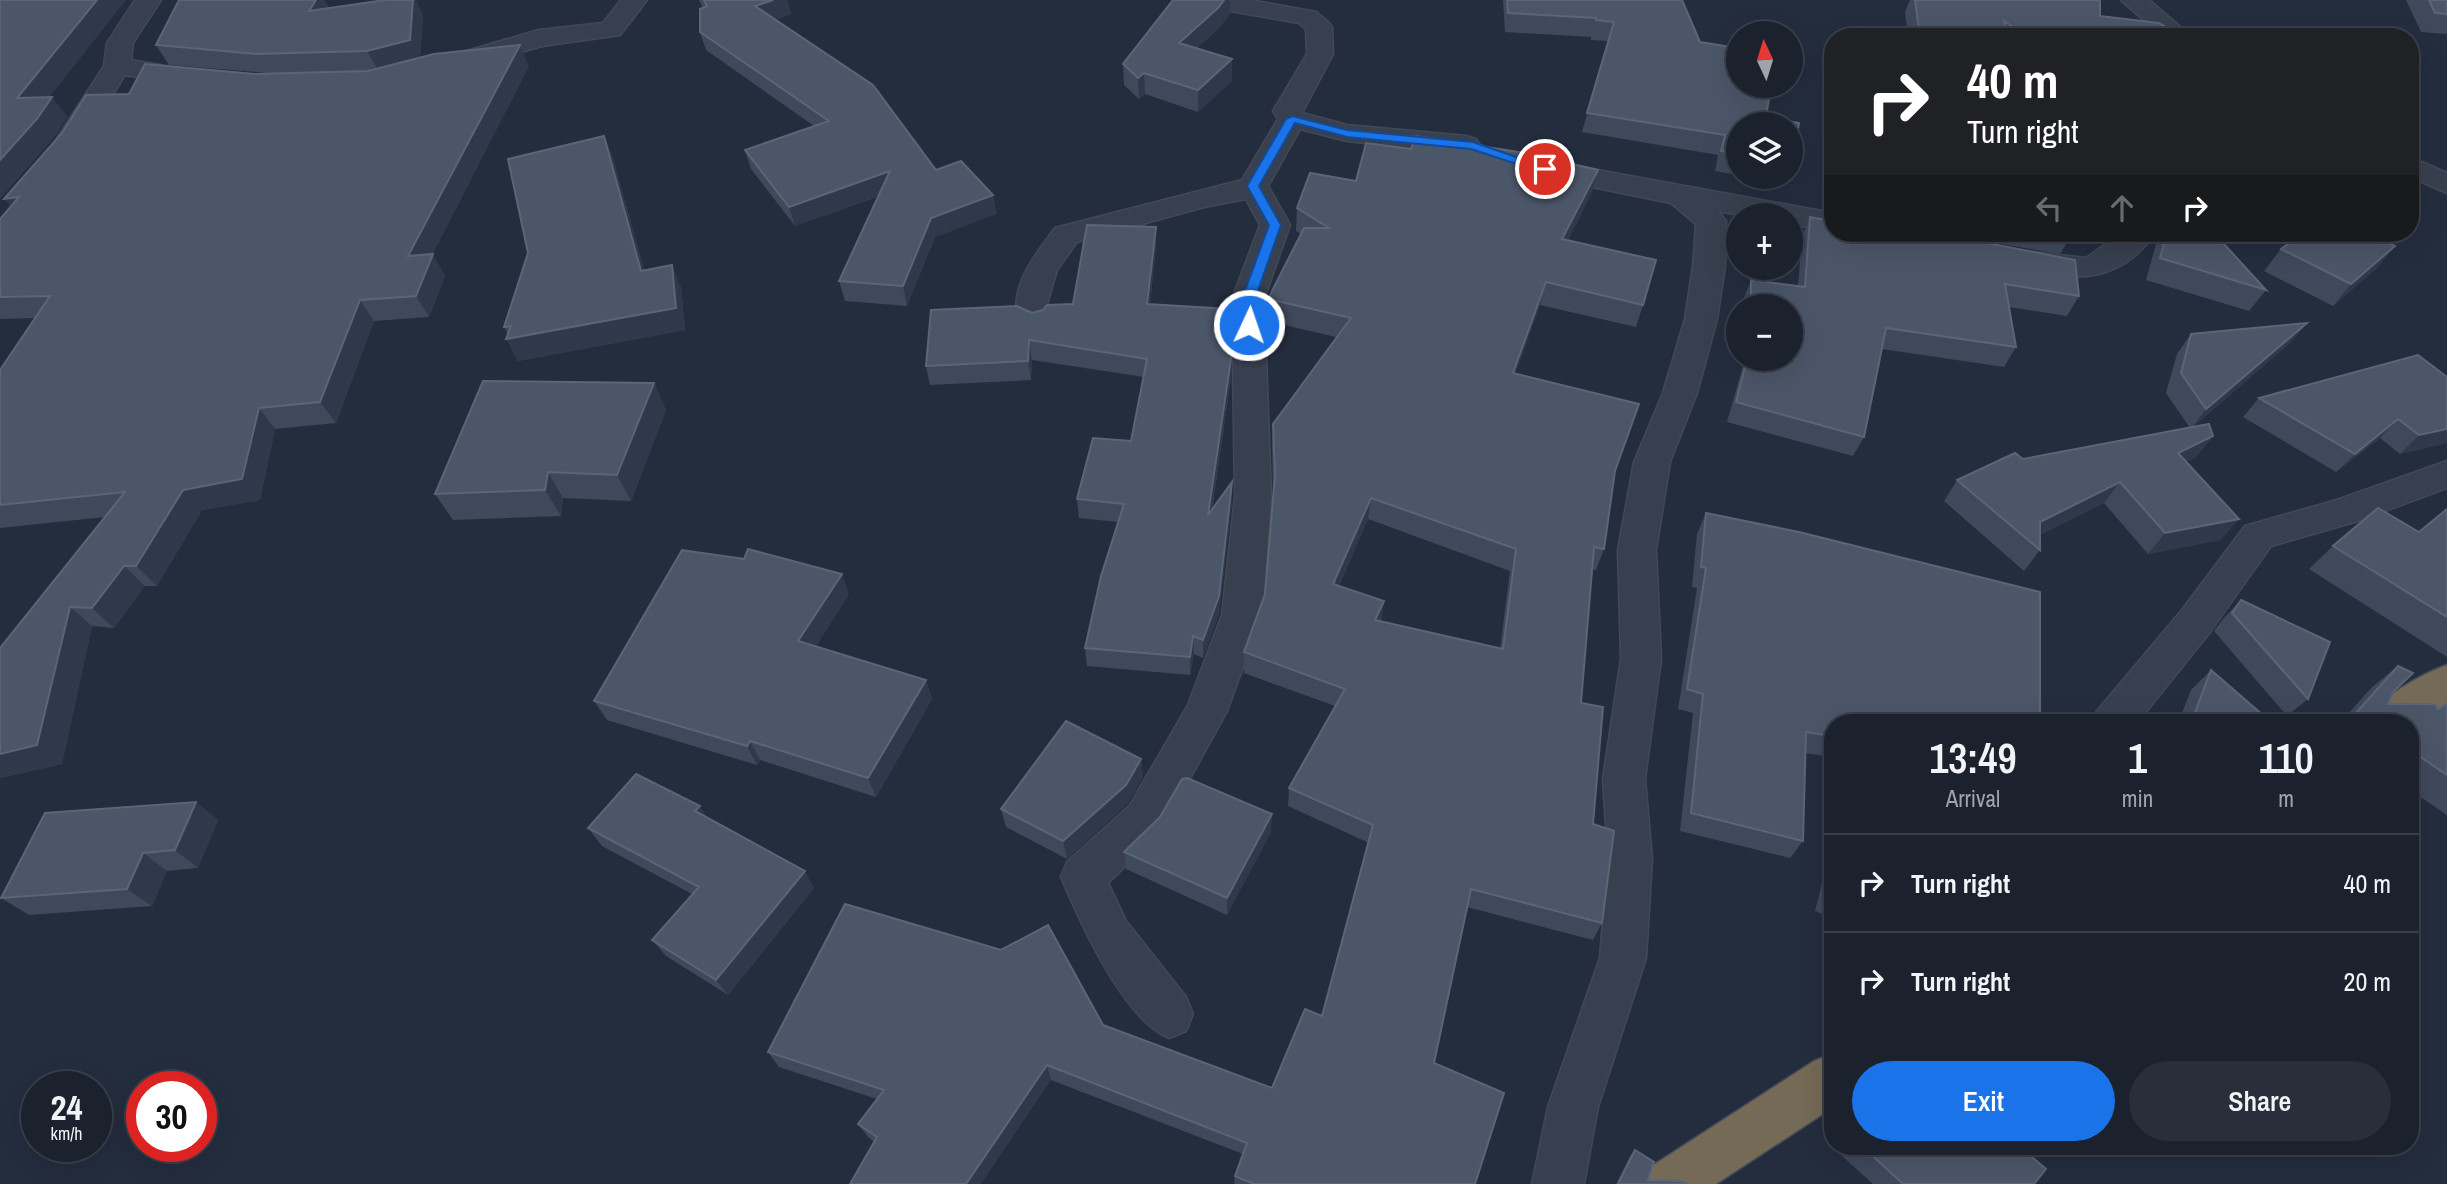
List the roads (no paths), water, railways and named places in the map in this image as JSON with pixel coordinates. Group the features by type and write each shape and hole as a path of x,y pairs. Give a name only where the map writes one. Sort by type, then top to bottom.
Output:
{"highway":[{"path":"2398,714 2447,682"},
{"path":"1670,1184 1824,1084"}],"street":[{"path":"50,165 66,146 117,66 120,43 148,0"},
{"path":"440,66 539,38 611,30 634,0"},
{"path":"1204,0 1307,17 1319,27 1320,54 1290,103 1287,111 1292,119 1347,133 1473,145 1504,157 1612,185 1824,221"},
{"path":"2134,0 2168,28"},
{"path":"117,66 182,78 219,81"},
{"path":"1034,319 1031,304 1042,269 1066,235 1253,186 1292,119"},
{"path":"2419,170 2447,184"},
{"path":"1169,1014 1110,936 1083,877 1146,819 1206,711 1242,615 1253,497 1248,299 1275,225 1253,186"},
{"path":"1558,1184 1573,1107 1623,958 1630,859 1624,779 1641,659 1637,550 1652,462 1681,393 1701,318 1709,266 1711,222 1681,197"},
{"path":"2001,256 2083,271 2105,264 2130,242"},
{"path":"2119,714 2196,621 2258,536 2345,511 2447,474"}]}
